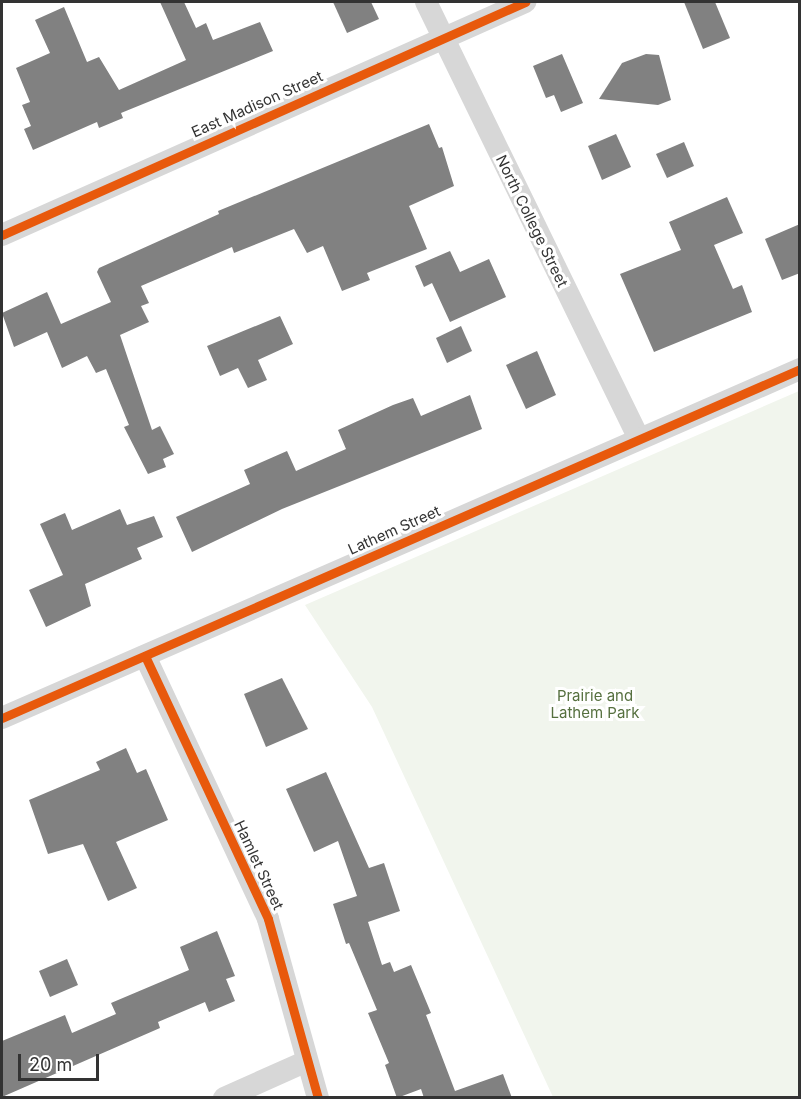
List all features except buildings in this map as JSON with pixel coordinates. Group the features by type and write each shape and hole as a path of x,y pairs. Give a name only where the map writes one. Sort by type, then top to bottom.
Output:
{"street":[{"name":"North College Street","path":"426,2 639,439"},
{"name":"East Madison Street","path":"2,235 525,2"},
{"name":"Lathem Street","path":"2,718 800,369"},
{"name":"Hamlet Street","path":"145,656 268,919 305,1062 318,1098"},
{"path":"224,1098 305,1062"}],"green space":[{"name":"Prairie and Lathem Park","path":"799,391 799,1097 553,1097 372,707 305,605"}],"cycle path":[{"path":"2,235 525,2"},
{"path":"2,718 800,369"},
{"path":"145,656 268,919 318,1098"}]}
